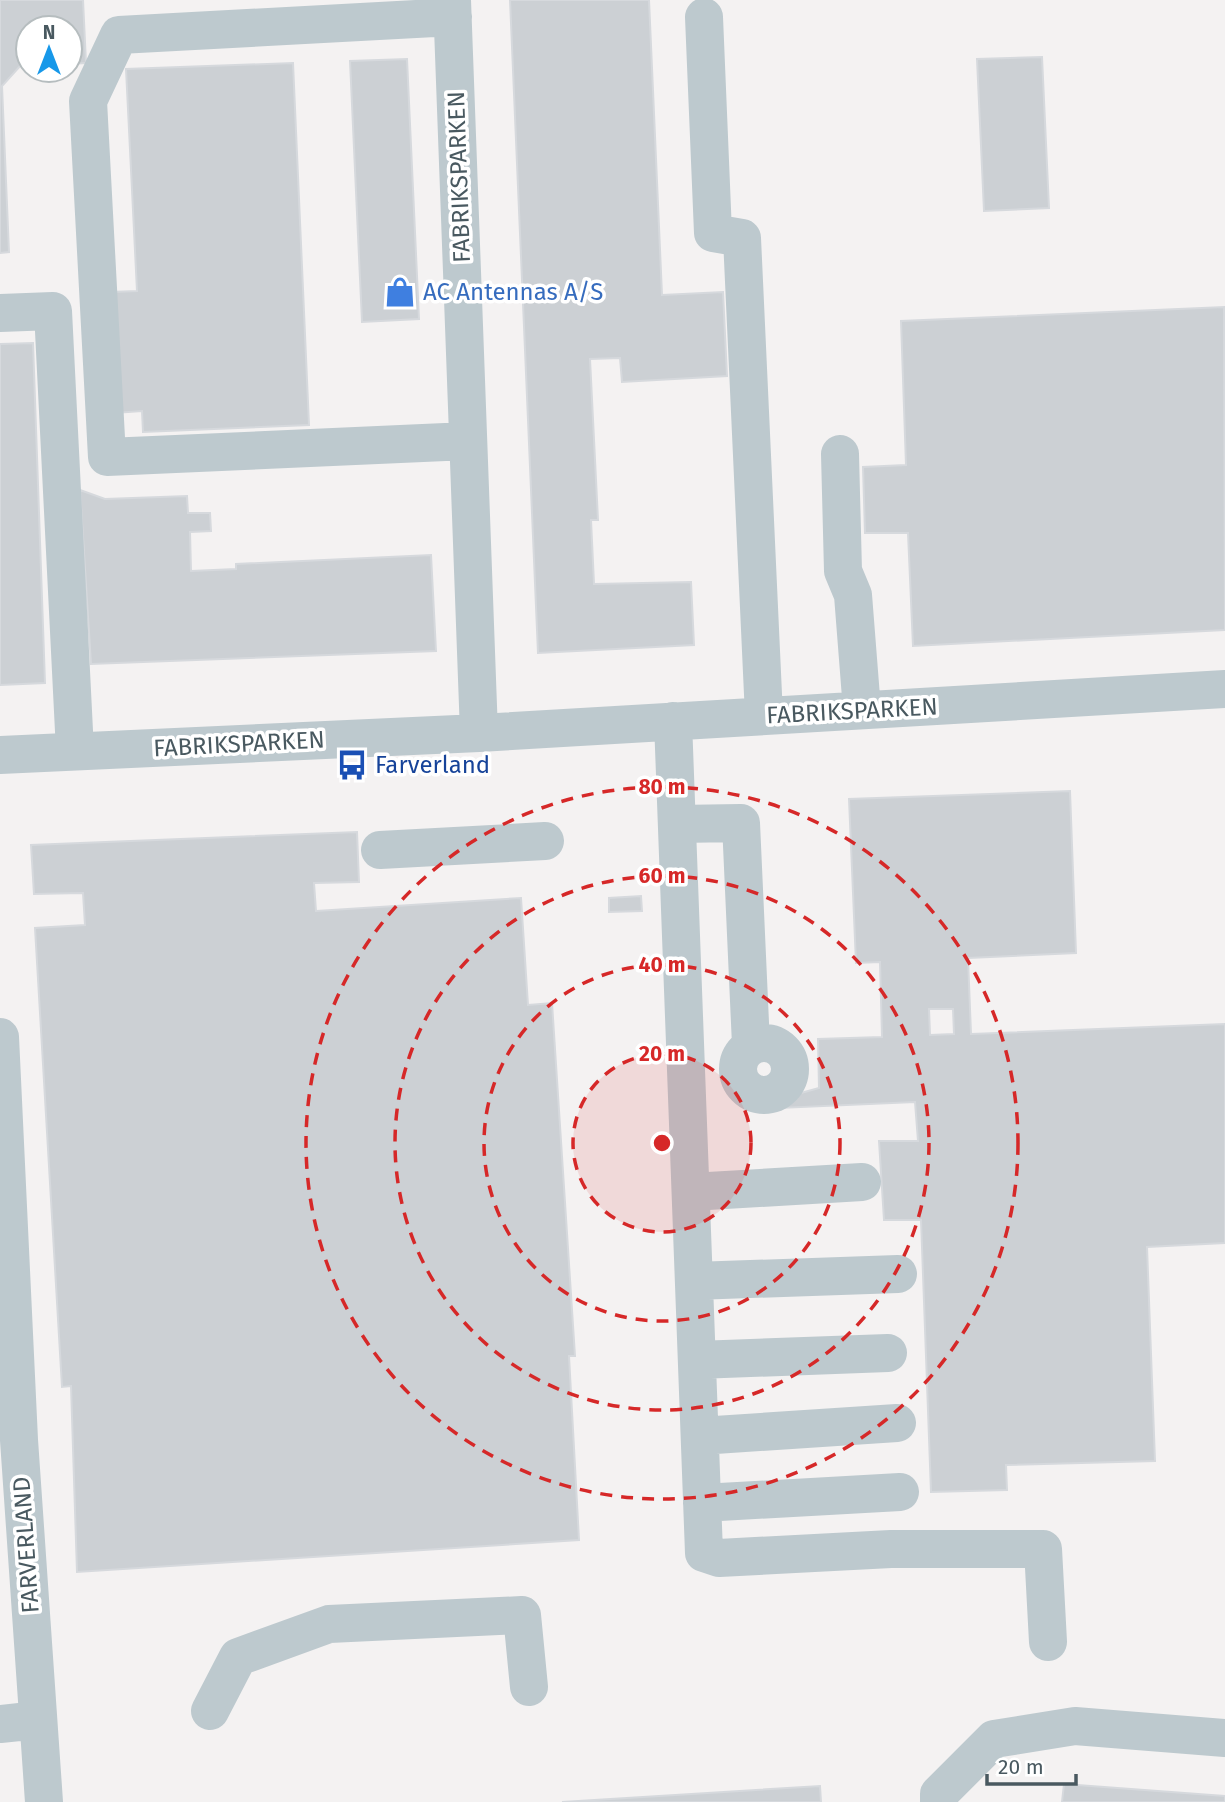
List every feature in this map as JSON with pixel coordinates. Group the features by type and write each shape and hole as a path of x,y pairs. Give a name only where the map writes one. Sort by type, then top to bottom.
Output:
{"street":[{"name":"FABRIKSPARKEN","path":"453,9 479,733"},
{"path":"453,9 119,35 88,101 107,457 468,440"},
{"path":"704,17 713,233 743,237 764,716"},
{"path":"0,313 53,311 75,751"},
{"path":"840,454 843,571 853,594 862,710"},
{"name":"FABRIKSPARKEN","path":"0,755 479,733 1225,689"},
{"path":"673,721 704,1553 719,1558 891,1549 1044,1549 1048,1642"},
{"path":"677,824 741,823 746,1050 685,1035"},
{"path":"380,850 545,841"},
{"name":"FARVERLAND","path":"0,1037 5,1235 44,1802"},
{"path":"691,1192 862,1182"},
{"path":"694,1281 898,1274"},
{"path":"697,1360 888,1353"},
{"path":"700,1436 897,1423"},
{"path":"702,1503 900,1492"},
{"path":"210,1712 238,1657 328,1624 522,1615 528,1687"},
{"path":"0,1724 38,1720"},
{"path":"939,1802 939,1794 994,1739 1075,1726 1225,1738"}],"building":[{"path":"0,0 83,0 84,14 14,14 14,73 2,86 9,252 0,253"},
{"path":"510,0 649,0 662,295 723,292 727,376 622,382 620,358 590,359 598,520 591,520 594,584 691,582 694,645 538,653"},
{"path":"84,21 86,63 84,63"},
{"path":"1042,57 1049,208 984,211 977,59"},
{"path":"407,59 419,319 362,322 350,61"},
{"path":"293,63 309,425 143,432 142,411 115,413 111,292 137,291 126,69"},
{"path":"1224,307 1225,630 913,646 908,533 865,533 863,467 906,465 901,321"},
{"path":"33,343 45,683 0,685 0,344"},
{"path":"80,490 105,499 187,496 188,513 210,513 211,531 190,532 191,571 236,569 236,564 431,555 436,651 91,664"},
{"path":"1070,791 1076,953 968,958 971,1034 1225,1024 1225,1243 1147,1247 1155,1461 1006,1465 1007,1490 931,1492 921,1220 884,1220 879,1141 918,1141 915,1102 780,1108 786,1101 801,1093 819,1088 818,1039 882,1037 880,962 856,963 849,799","holes":["929,1009 953,1009 954,1034 930,1035"]},
{"path":"357,832 359,882 314,883 316,911 521,898 528,1005 552,1003 575,1356 569,1356 579,1540 77,1572 71,1386 62,1387 35,928 85,925 83,893 34,894 31,845"},
{"path":"641,896 642,911 609,912 609,898"},
{"path":"1064,1784 1225,1796 1225,1802 1062,1802"},
{"path":"820,1786 821,1802 562,1802"}],"place":[{"name":"AC Antennas A/S","path":"400,292"},
{"name":"Farverland","path":"352,765"}]}
